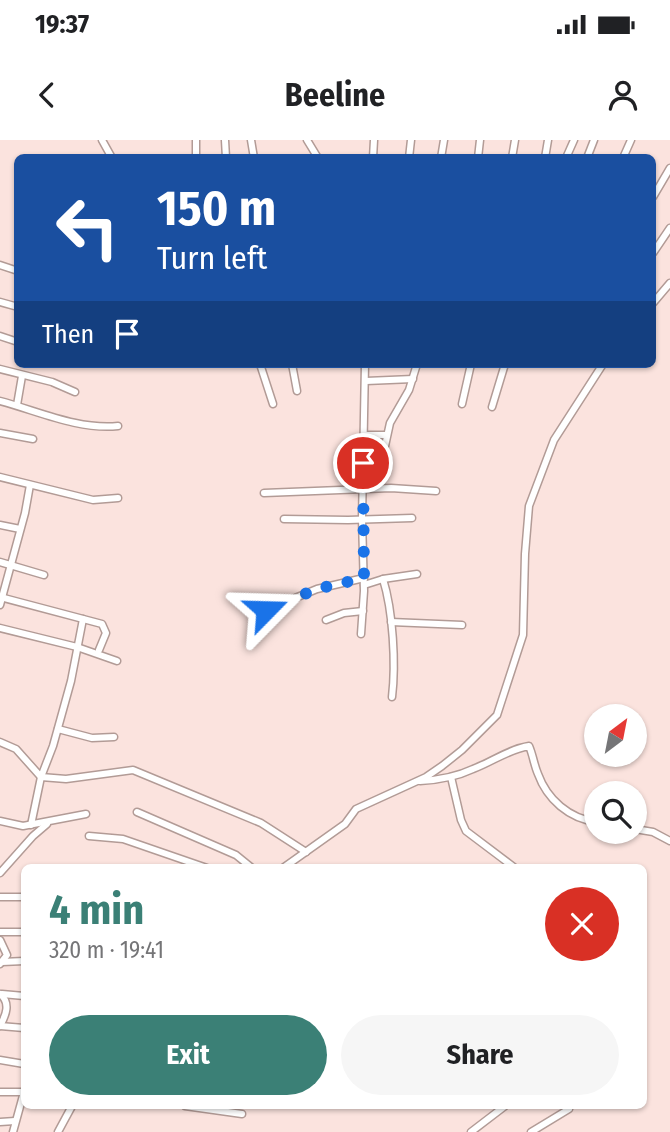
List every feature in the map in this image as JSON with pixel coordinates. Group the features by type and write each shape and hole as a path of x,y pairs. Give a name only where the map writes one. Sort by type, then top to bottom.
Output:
{"street":[{"path":"656,192 670,168"},
{"path":"656,249 670,228"},
{"path":"656,299 670,283"},
{"path":"261,368 273,404"},
{"path":"293,368 297,391"},
{"path":"360,634 364,582 362,519 365,368"},
{"path":"363,463 373,462 385,444 386,435 414,379 416,368"},
{"path":"462,404 470,368"},
{"path":"492,407 504,368"},
{"path":"593,378 596,368"},
{"path":"289,864 345,824 356,809 415,782 442,766 493,719 500,707 525,622 525,554 529,506 554,440 600,368"},
{"path":"0,369 52,382 75,392"},
{"path":"17,405 22,376"},
{"path":"366,381 414,379"},
{"path":"0,401 83,425 118,426"},
{"path":"0,433 33,439"},
{"path":"363,435 386,435"},
{"path":"0,477 93,500 118,498"},
{"path":"30,485 1,600 98,623 106,632 99,650"},
{"path":"264,493 363,488 436,491"},
{"path":"284,519 412,518"},
{"path":"0,525 20,529"},
{"path":"0,562 44,575"},
{"path":"266,610 317,589 417,574"},
{"path":"383,579 389,598 391,622 392,697"},
{"path":"326,620 344,612 363,611"},
{"path":"31,825 41,777 58,729 83,619"},
{"path":"391,622 462,625"},
{"path":"0,628 77,647 117,661"},
{"path":"58,729 92,738 114,737"},
{"path":"0,742 16,750 41,777 66,779 133,771 261,823 306,852"},
{"path":"415,782 451,777 508,752 529,746 538,774 552,799 569,813 584,818"},
{"path":"451,777 466,831 510,864"},
{"path":"137,812 236,855 247,864"},
{"path":"0,821 16,826 31,825 86,814"},
{"path":"0,873 50,821"},
{"path":"647,831 670,841"},
{"path":"89,836 123,839 195,864"},
{"path":"0,897 21,897"},
{"path":"0,932 21,932"},
{"path":"0,940 7,955 1,963"},
{"path":"1,963 21,961"},
{"path":"0,994 21,996"},
{"path":"0,994 4,998 6,1008 0,1026 21,1028"},
{"path":"0,1060 21,1064"},
{"path":"0,1092 21,1092"},
{"path":"13,1132 21,1102"},
{"path":"58,1132 70,1109"},
{"path":"206,1109 242,1114"},
{"path":"471,1132 501,1109"},
{"path":"531,1132 569,1109"},
{"path":"0,1122 15,1121"}],"route":[{"path":"266,610 317,589 364,578 363,463"}]}
